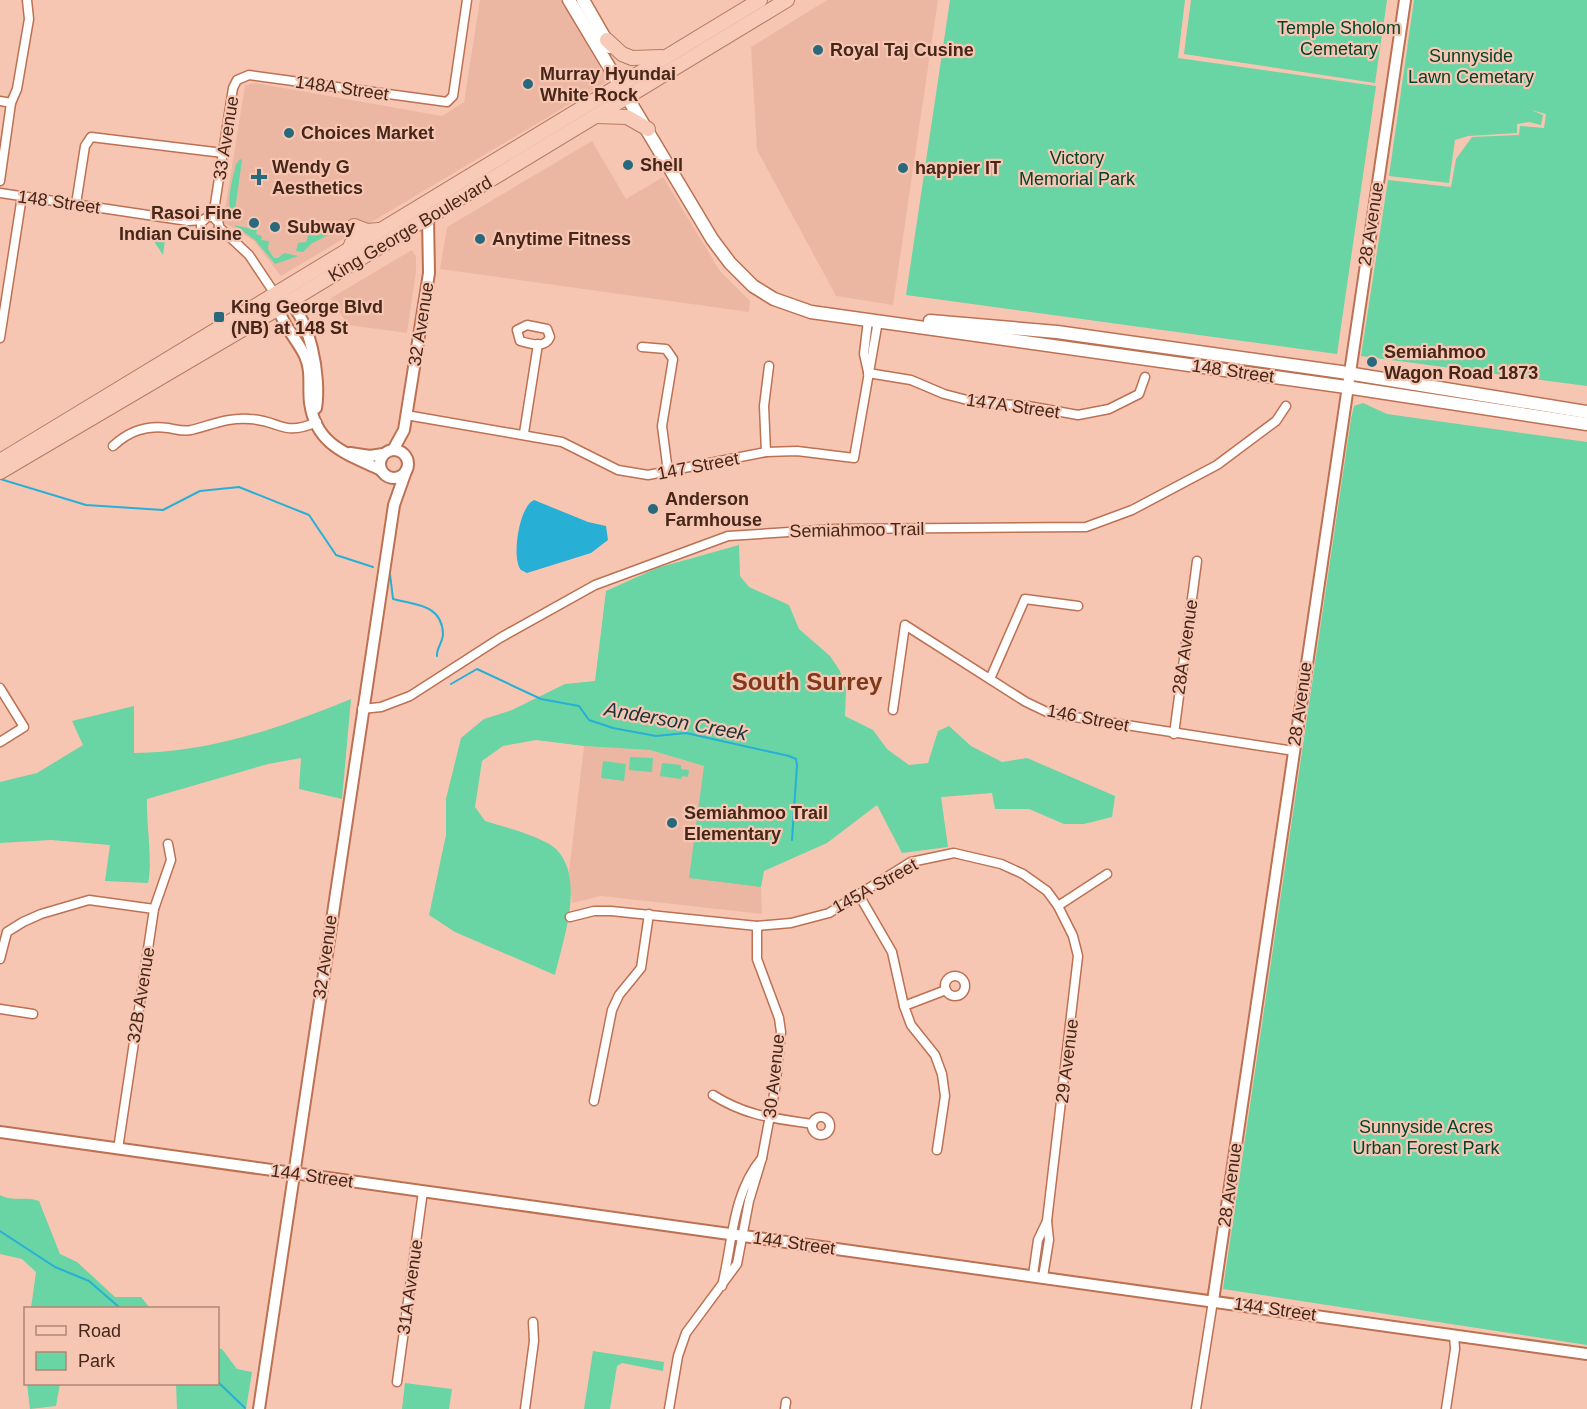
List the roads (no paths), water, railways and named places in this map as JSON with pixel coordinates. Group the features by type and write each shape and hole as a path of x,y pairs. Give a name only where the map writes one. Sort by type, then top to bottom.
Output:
{"main road":[{"path":"569,0 628,87"},
{"path":"583,0 607,40 628,87"},
{"name":"King George Boulevard","path":"0,472 283,305 594,116 666,56 760,0"},
{"name":"King George Boulevard","path":"0,461 477,172 787,0"},
{"path":"607,40 622,54 632,58 666,56"},
{"name":"148 Street","path":"628,87 673,176 712,239 730,263 753,286 794,307 1587,424"},
{"name":"148 Street","path":"628,87 730,263"},
{"path":"594,116 627,117 648,129"},
{"path":"428,218 431,208 456,192 477,172"},
{"name":"148 Street","path":"873,320 893,318 1057,332 1348,373 1587,412"}],"street":[{"path":"0,181 11,103 17,89 29,18 27,0"},
{"name":"148A Street","path":"244,76 441,103 453,96 467,0"},
{"name":"28 Avenue","path":"1196,1409 1405,0"},
{"name":"33 Avenue","path":"217,227 215,204 233,88 237,80 244,76"},
{"path":"0,101 11,103"},
{"path":"76,204 88,139 98,136 223,153"},
{"name":"148 Street","path":"0,193 204,222"},
{"path":"0,338 22,196"},
{"name":"33 Avenue","path":"204,222 215,204"},
{"name":"32 Avenue","path":"405,456 404,430 429,273 428,218"},
{"path":"204,222 207,235 217,227"},
{"path":"204,222 217,227 249,255 283,305 308,364 310,402 327,439 341,451 350,458 397,478 406,471 408,464 405,456 388,452 370,456 341,451"},
{"path":"868,373 864,354 873,320"},
{"path":"524,433 538,344"},
{"path":"642,347 666,349 673,359 662,426 668,472"},
{"path":"766,452 764,406 769,366"},
{"name":"147 Street","path":"406,415 524,433 562,442 618,470 648,475 766,452 797,451 854,458 868,373"},
{"name":"147A Street","path":"868,373 911,380 944,394 975,402 1028,406 1078,415 1109,410 1139,394 1145,377"},
{"name":"Semiahmoo Trail","path":"362,709 387,705 417,692 500,638 595,585 728,536 836,529 1086,527 1132,510 1217,465 1242,449 1276,421 1286,406"},
{"path":"113,446 126,434 150,427 187,431 218,420 240,418 261,420 293,430 316,419"},
{"name":"32 Avenue","path":"388,452 404,430"},
{"path":"383,473 380,462 388,452"},
{"name":"32 Avenue","path":"259,1409 362,709 394,505 406,471"},
{"name":"32 Avenue","path":"383,473 391,481 394,505"},
{"name":"28A Avenue","path":"1174,734 1197,561"},
{"path":"990,679 1025,598 1077,606"},
{"name":"146 Street","path":"892,710 905,626 1049,713 1293,751"},
{"path":"0,687 24,727 0,742"},
{"name":"32B Avenue","path":"118,1149 154,909 171,860 168,844"},
{"name":"145A Street","path":"570,917 594,911 649,914 757,926 791,923 829,913 911,862 954,854 1001,864 1023,874 1047,891 1058,906"},
{"path":"1058,906 1107,874"},
{"path":"859,895 892,952 903,1006 915,1032 935,1055 945,1082 937,1150"},
{"path":"0,959 4,930 32,917 89,900 154,909"},
{"name":"29 Avenue","path":"1038,1276 1049,1240 1047,1221 1078,972 1078,956 1073,936 1058,906"},
{"path":"594,1101 612,1010 620,995 641,968 649,914"},
{"name":"30 Avenue","path":"738,1235 762,1158 770,1118 781,1032 779,1018 757,959 757,926"},
{"path":"903,1006 946,990"},
{"path":"0,1009 33,1014"},
{"path":"713,1095 743,1112 812,1124"},
{"name":"144 Street","path":"0,1132 1587,1354"},
{"name":"30 Avenue","path":"669,1409 681,1344 693,1323 737,1264 741,1193 749,1174 762,1158"},
{"name":"31A Avenue","path":"397,1382 423,1191"},
{"path":"741,1193 751,1195"},
{"path":"525,1409 534,1341 533,1322"},
{"path":"1446,1409 1455,1348 1454,1335"}],"water":[{"path":"534,500 588,522 606,526 608,540 591,553 527,573 521,570 517,555 518,533 524,512"}],"waterway":[{"name":"Anderson Creek","path":"0,479 86,505 163,510 200,491 239,487 309,515 336,555 373,567"},
{"name":"Anderson Creek","path":"390,574 393,599 426,607 438,617 443,634 437,656"},
{"name":"Anderson Creek","path":"451,684 477,669 541,699 579,706 589,720 613,728 656,736 686,733 796,759 792,840"},
{"path":"0,1231 55,1267 89,1281 119,1307"},
{"path":"219,1383 245,1408"}],"place":[{"name":"Royal Taj Cusine","path":"818,50"},
{"name":"Murray Hyundai White Rock","path":"528,84"},
{"name":"Choices Market","path":"289,133"},
{"name":"Shell","path":"628,165"},
{"name":"happier IT","path":"903,168"},
{"name":"Wendy G Aesthetics","path":"259,177"},
{"name":"Rasoi Fine Indian Cuisine","path":"254,223"},
{"name":"Subway","path":"275,227"},
{"name":"Anytime Fitness","path":"480,239"},
{"name":"King George Blvd (NB) at 148 St","path":"219,317"},
{"name":"Semiahmoo Wagon Road 1873","path":"1372,362"},
{"name":"Anderson Farmhouse","path":"653,509"},
{"name":"Semiahmoo Trail Elementary","path":"672,823"}],"district":[{"name":"South Surrey","path":"807,681"}],"park label":[{"name":"Temple Sholom Cemetary","path":"1339,38"},
{"name":"Sunnyside Lawn Cemetary","path":"1471,66"},
{"name":"Victory Memorial Park","path":"1077,168"},
{"name":"Sunnyside Acres Urban Forest Park","path":"1426,1137"}]}
